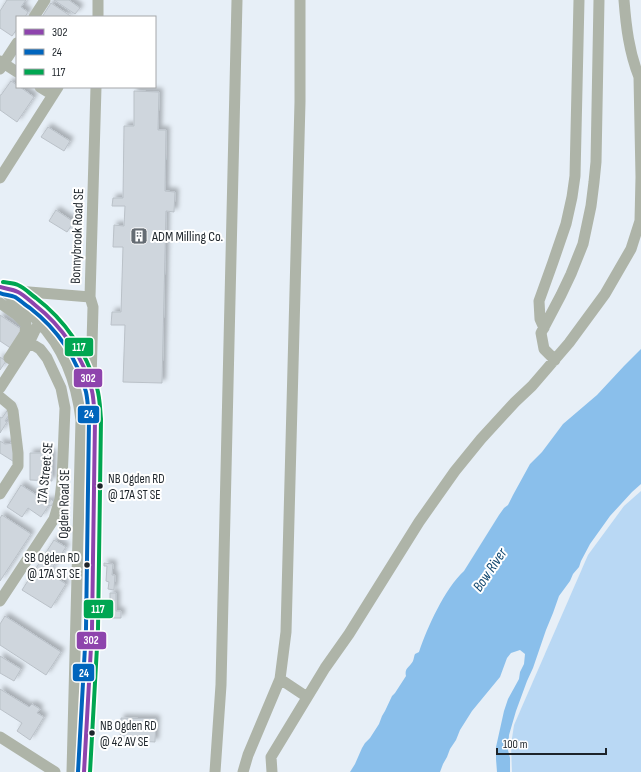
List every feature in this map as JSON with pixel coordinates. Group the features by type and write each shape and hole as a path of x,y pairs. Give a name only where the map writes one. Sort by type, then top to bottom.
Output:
{"street":[{"path":"35,16 45,0"},
{"path":"98,0 98,16"},
{"path":"215,772 221,685 237,0"},
{"path":"243,772 248,755 280,679 286,624 300,102 300,0"},
{"path":"544,328 540,319 539,301 566,224 575,176 579,0"},
{"path":"555,360 544,348 541,333 571,274 582,244 591,206 596,162 599,0"},
{"path":"272,772 271,757 325,668 349,634 419,522 455,471 481,439 532,386 569,343 605,294 631,249 640,221 641,177 639,77 633,62 624,0"},
{"path":"16,44 1,64 16,72"},
{"path":"0,178 55,91 44,88"},
{"name":"Bonnybrook Road SE","path":"91,386 93,307 90,297 96,88"},
{"name":"Ogden Road SE","path":"1,287 17,291 90,297"},
{"name":"Ogden Road SE","path":"1,287 39,322 54,341 65,360 74,382 80,407 81,420 72,772"},
{"name":"Ogden Road SE","path":"17,291 40,308 56,323 71,343 80,359 91,386 94,404 92,629 84,772"},
{"path":"0,303 17,315 26,324 25,341"},
{"path":"0,388 16,362 25,341 39,322"},
{"name":"17A Street SE","path":"0,601 54,519 60,499 62,481 65,408 61,388 48,358 40,349 25,341"},
{"path":"0,397 11,406 13,411 18,453 18,466 0,494"},
{"path":"280,679 307,697"},
{"path":"0,737 55,772"}],"shaded area":[{"path":"641,491 641,772 512,772 511,745 514,725 588,555 624,506"}],"water":[{"name":"Bow River","path":"641,349 641,484 610,516 590,544 579,567 559,596 516,711 509,735 508,750 510,758 510,772 497,772 496,747 508,699 519,679 520,672 524,664 525,654 520,650 511,653 507,658 500,677 472,711 450,749 440,772 350,772 365,743 379,724 392,696 406,676 407,669 413,661 415,654 419,652 437,609 450,587 464,571 499,515 508,505 530,464 542,452 563,424 597,395"}],"building":[{"path":"7,0 26,0 21,7 28,12 26,16 16,16 16,30 12,36 0,28 0,11"},
{"path":"54,0 69,0 80,8 75,14"},
{"path":"51,3 70,16 43,16"},
{"path":"11,81 16,84 16,88 21,88 34,97 17,122 0,110 1,95"},
{"name":"ADM Milling Co.","path":"134,91 159,92 158,130 166,130 165,191 175,192 174,212 166,211 162,383 123,382 125,325 111,325 112,312 121,312 123,247 113,247 114,225 124,226 125,206 112,206 113,198 123,198 124,126 134,126"},
{"path":"48,127 70,141 64,151 41,137"},
{"path":"56,210 74,222 67,232 49,221"},
{"path":"0,315 24,331 12,349 0,341"},
{"path":"0,357 6,361 0,370"},
{"path":"9,408 12,410 0,433 0,417 2,418"},
{"path":"0,441 5,444 14,443 16,463 0,453"},
{"path":"30,453 52,453 52,481 30,480"},
{"path":"21,485 49,503 51,499 54,502 51,506 49,505 41,517 28,508 22,517 7,507"},
{"path":"2,515 31,534 0,581 0,518"},
{"path":"54,540 66,547 49,573 66,584 51,608 22,590"},
{"path":"104,563 113,564 112,575 115,575 114,590 108,589 109,582 106,581 107,566 104,566"},
{"path":"110,593 116,593 116,611 121,611 121,618 110,618"},
{"path":"5,616 61,652 46,675 0,645 0,624"},
{"path":"0,656 21,669 14,681 0,673"},
{"path":"0,689 29,707 32,704 40,709 37,713 44,717 30,740 17,731 22,723 0,709"},
{"path":"121,718 156,719 155,742 120,740"}],"transit line":[{"name":"117","path":"3,282 15,284 23,288 47,307 66,327 74,338 87,362 99,396 101,419 98,629 90,772"},
{"name":"302","path":"0,287 14,290 27,298 45,313 63,333 78,355 84,367 93,394 95,419 92,629 84,772"},
{"name":"24","path":"0,293 15,297 40,316 49,325 65,345 77,367 87,395 89,419 86,629 78,772"}],"place":[{"name":"ADM Milling Co.","path":"139,236"},
{"name":"NB Ogden RD @ 17A ST SE","path":"100,486"},
{"name":"SB Ogden RD @ 17A ST SE","path":"87,565"},
{"name":"NB Ogden RD @ 42 AV SE","path":"92,733"}]}
